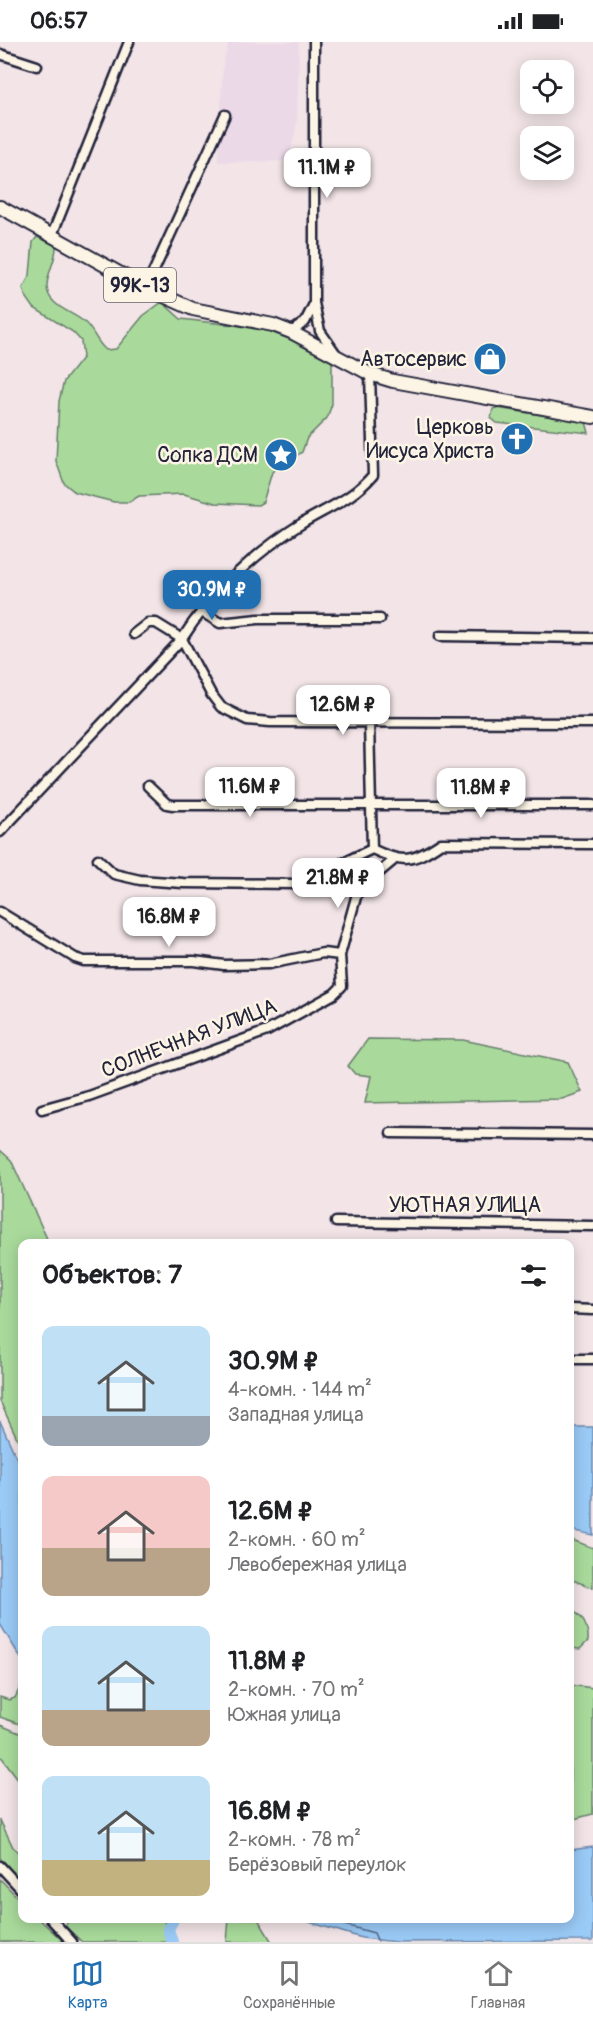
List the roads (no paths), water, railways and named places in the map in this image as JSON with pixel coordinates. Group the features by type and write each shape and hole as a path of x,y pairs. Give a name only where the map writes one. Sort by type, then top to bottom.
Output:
{"main road":[{"name":"99К-13","path":"0,207 146,288 193,309 273,325 338,357"},
{"path":"338,357 370,374 393,381 593,417"}],"street":[{"path":"52,235 129,42"},
{"path":"314,42 314,303 320,331 338,357"},
{"path":"0,54 37,66"},
{"path":"146,288 225,115"},
{"path":"291,332 305,322 314,303"},
{"path":"0,832 182,639 202,612 251,562 299,525 343,502 361,489 373,475 370,374"},
{"path":"202,612 220,622 258,619 380,619"},
{"path":"134,634 148,623 156,623 182,639 211,694 221,707 233,715 248,720 270,722 593,723"},
{"path":"440,636 593,638"},
{"path":"369,722 369,805 372,849"},
{"path":"148,786 167,804 173,805 593,805"},
{"path":"0,912 75,958 84,961 269,964 323,953 340,955 358,890 394,860 422,856 441,843 593,844"},
{"path":"98,859 114,874 140,880 298,884 372,849"},
{"path":"372,849 394,860"},
{"name":"СОЛНЕЧНАЯ УЛИЦА","path":"42,1109 89,1096 267,1031 334,994 342,986 340,955"},
{"path":"391,1133 593,1135"},
{"name":"УЮТНАЯ УЛИЦА","path":"336,1222 593,1226"},
{"path":"574,1309 593,1310"},
{"path":"574,1359 593,1359"},
{"path":"0,1866 18,1886"},
{"path":"55,1923 72,1942"}],"water":[{"path":"0,1421 18,1461 18,1653 0,1624"},
{"path":"574,1427 593,1427 593,1535 574,1531"},
{"path":"593,1847 593,1941 396,1942 362,1938 312,1923 574,1923 574,1849"}],"waterway":[{"path":"171,1923 168,1929 172,1942"}],"place":[{"name":"Автосервис","path":"490,359"},
{"name":"Церковь Иисуса Христа","path":"517,439"},
{"name":"Сопка ДСМ","path":"281,455"}]}
